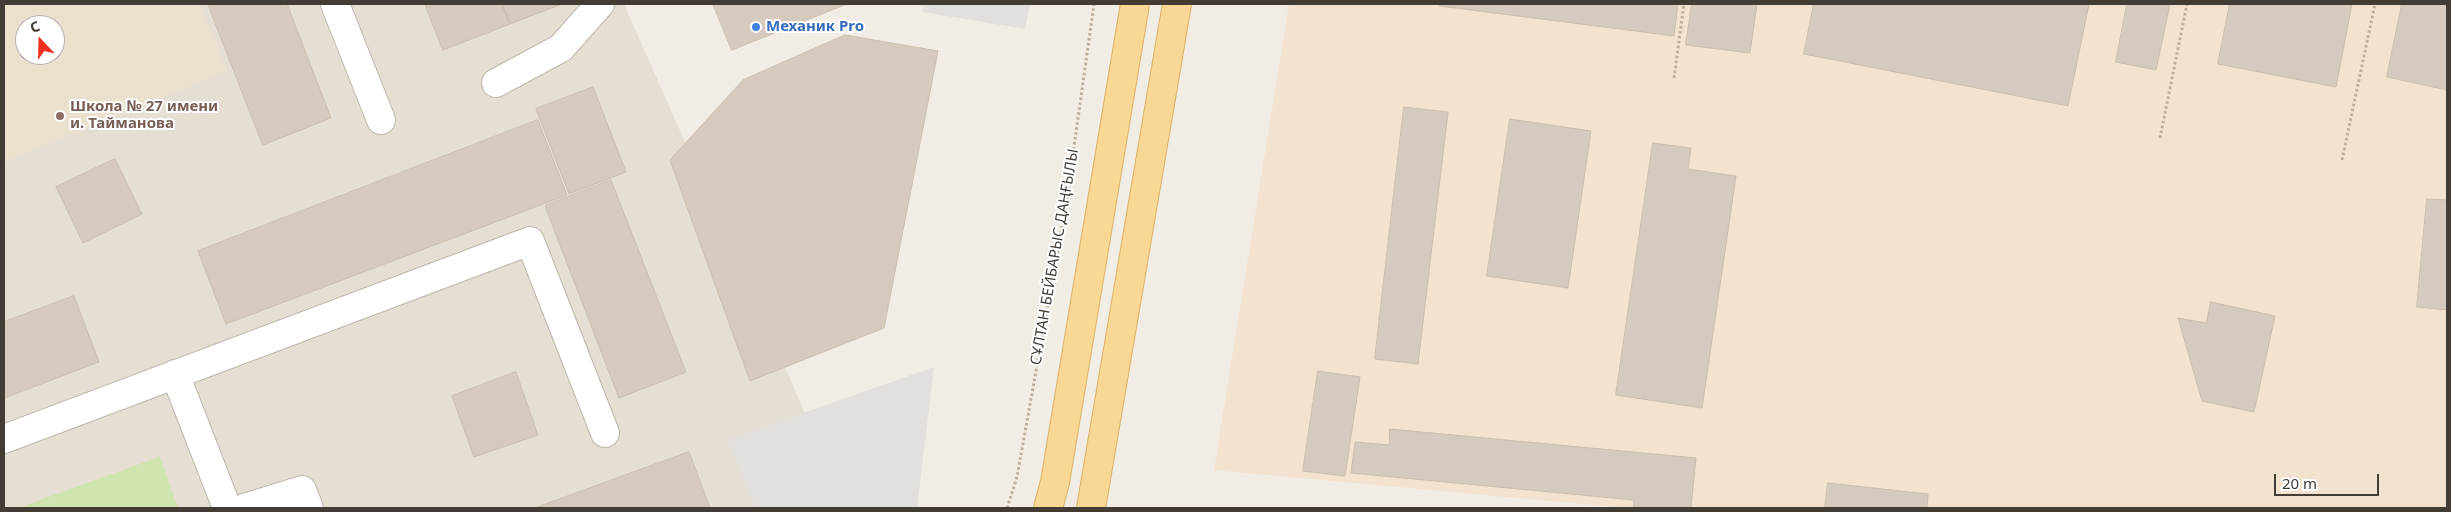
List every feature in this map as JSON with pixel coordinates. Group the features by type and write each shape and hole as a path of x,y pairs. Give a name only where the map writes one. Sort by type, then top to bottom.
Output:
{"main road":[{"path":"1048,508 1055,482 1135,4"},
{"path":"1091,508 1177,4"}],"lane":[{"path":"335,4 381,120"},
{"path":"496,83 561,48 600,4"},
{"path":"4,439 530,240 605,433"},
{"path":"175,374 227,508"},
{"path":"244,508 302,490 309,508"}],"path":[{"name":"СҰЛТАН БЕЙБАРЫС ДАҢҒЫЛЫ","path":"1007,508 1017,476 1066,204 1094,4"},
{"path":"1674,78 1684,4"},
{"path":"2160,138 2186,4"},
{"path":"2342,160 2374,4"}],"shaded area":[{"path":"4,4 624,4 847,508 4,508"},
{"name":"Школа № 27 имени и. Тайманова","path":"4,4 200,4 227,71 4,162"},
{"path":"924,4 1030,4 1025,29 923,12"},
{"path":"1289,4 2447,4 2447,508 1626,508 1214,470"},
{"path":"934,367 917,508 755,508 727,440"}],"green space":[{"path":"159,457 178,508 18,508"}],"building":[{"path":"208,4 287,4 331,118 263,145"},
{"path":"425,4 502,4 510,24 443,50"},
{"path":"502,4 562,4 510,24"},
{"name":"Механик Pro","path":"713,4 847,4 732,50"},
{"path":"1440,4 1678,4 1674,36 1440,6"},
{"path":"1692,4 1757,4 1750,53 1686,45"},
{"path":"1814,4 2089,4 2068,106 1804,54"},
{"path":"2127,4 2170,4 2156,70 2116,62"},
{"path":"2230,4 2352,4 2336,87 2218,64"},
{"path":"2402,4 2447,4 2447,90 2387,77"},
{"path":"845,35 938,51 884,328 750,381 670,160 743,80"},
{"path":"593,87 626,172 569,194 536,109"},
{"path":"1404,107 1448,112 1418,364 1375,359"},
{"path":"1510,119 1591,131 1568,288 1487,276"},
{"path":"538,120 567,195 226,324 198,251"},
{"path":"1653,143 1691,148 1688,169 1736,176 1702,408 1616,395"},
{"path":"115,159 142,214 83,243 56,187"},
{"path":"611,180 686,372 619,398 545,206"},
{"path":"2427,199 2447,200 2447,310 2417,307"},
{"path":"74,296 99,362 4,398 4,322"},
{"path":"2211,302 2275,316 2254,412 2202,401 2178,318 2206,323"},
{"path":"1318,371 1360,377 1345,476 1303,471"},
{"path":"516,372 538,435 474,457 452,396"},
{"path":"1390,429 1696,458 1691,508 1633,508 1634,500 1351,473 1355,442 1389,445"},
{"path":"689,452 710,508 535,508"},
{"path":"1828,483 1928,494 1927,508 1825,508"}],"place":[{"name":"Механик Pro","path":"756,27"},
{"name":"Школа № 27 имени и. Тайманова","path":"60,116"}]}
